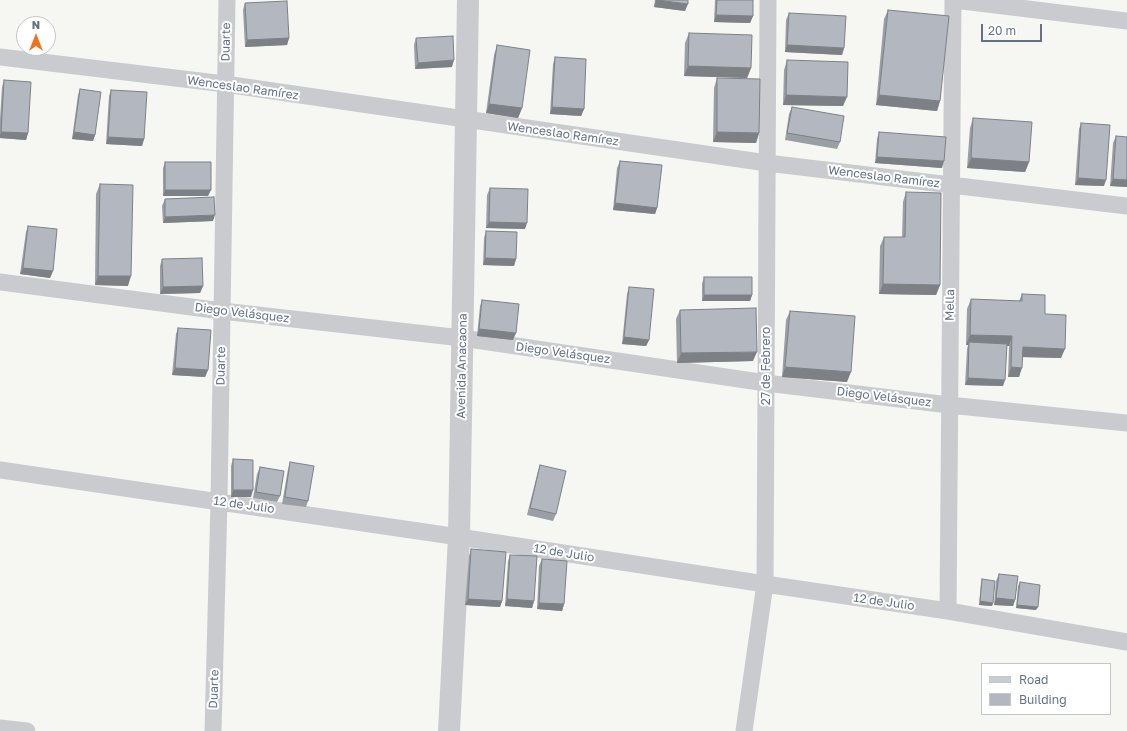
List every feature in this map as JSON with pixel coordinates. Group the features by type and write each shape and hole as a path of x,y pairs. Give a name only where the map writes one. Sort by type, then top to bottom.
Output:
{"street":[{"name":"Duarte","path":"213,731 219,501 227,0"},
{"name":"Avenida Anacaona","path":"449,731 459,537 468,0"},
{"name":"27 de Febrero","path":"744,731 765,584 768,0"},
{"path":"953,0 1127,21"},
{"name":"Mella","path":"948,611 953,0"},
{"name":"Wenceslao Ramírez","path":"0,57 225,84 466,120 767,162 1127,206"},
{"name":"Diego Velásquez","path":"0,282 222,311 462,338 766,383 949,405 1127,423"},
{"name":"12 de Julio","path":"0,470 219,501 948,611 1127,642"},
{"path":"0,728 27,731"}],"building":[{"path":"656,0 688,0 688,4"},
{"path":"717,0 753,0 753,16 716,15"},
{"path":"287,1 289,38 247,40 245,3"},
{"path":"888,10 949,16 940,101 879,95"},
{"path":"789,13 846,16 844,48 787,45"},
{"path":"689,33 752,35 751,68 688,66"},
{"path":"453,36 454,60 418,63 416,38"},
{"path":"497,45 530,50 522,108 489,104"},
{"path":"555,57 586,59 584,109 552,107"},
{"path":"787,60 848,62 847,97 786,95"},
{"path":"717,78 760,79 759,133 717,132"},
{"path":"4,80 31,82 28,133 1,132"},
{"path":"80,89 101,92 95,135 74,132"},
{"path":"111,90 147,92 144,139 108,137"},
{"path":"792,107 844,116 840,142 787,133"},
{"path":"973,118 1032,122 1029,162 971,158"},
{"path":"1081,123 1110,125 1106,180 1078,178"},
{"path":"879,132 946,137 944,161 877,157"},
{"path":"1116,136 1127,137 1127,180 1113,179"},
{"path":"620,161 662,165 657,208 615,203"},
{"path":"165,162 211,162 211,190 165,190"},
{"path":"100,184 133,185 131,276 98,276"},
{"path":"490,188 528,189 527,223 489,222"},
{"path":"906,192 941,193 940,285 883,284 884,237 905,237"},
{"path":"214,197 215,215 165,217 165,199"},
{"path":"28,226 57,229 53,271 23,268"},
{"path":"486,231 517,232 516,259 485,258"},
{"path":"202,258 203,286 163,287 162,259"},
{"path":"704,277 752,277 752,295 704,295"},
{"path":"629,287 654,289 649,340 624,337"},
{"path":"1022,294 1045,295 1045,314 1066,315 1065,349 1023,347 1022,368 1011,367 1012,336 970,335 971,299 1022,301"},
{"path":"482,300 519,304 516,333 479,329"},
{"path":"756,308 757,352 681,353 680,310"},
{"path":"790,311 855,316 851,372 785,367"},
{"path":"178,328 211,330 208,370 175,368"},
{"path":"969,342 1007,344 1005,380 968,378"},
{"path":"233,459 253,460 253,490 233,490"},
{"path":"290,462 314,466 308,501 285,497"},
{"path":"540,465 566,471 556,514 530,508"},
{"path":"260,467 284,471 280,496 256,492"},
{"path":"471,549 506,552 502,601 468,599"},
{"path":"510,555 537,556 534,601 507,599"},
{"path":"542,559 567,561 564,604 539,603"},
{"path":"999,574 1018,576 1015,600 996,598"},
{"path":"982,579 995,581 993,603 980,601"},
{"path":"1020,582 1040,585 1038,607 1017,605"}]}
